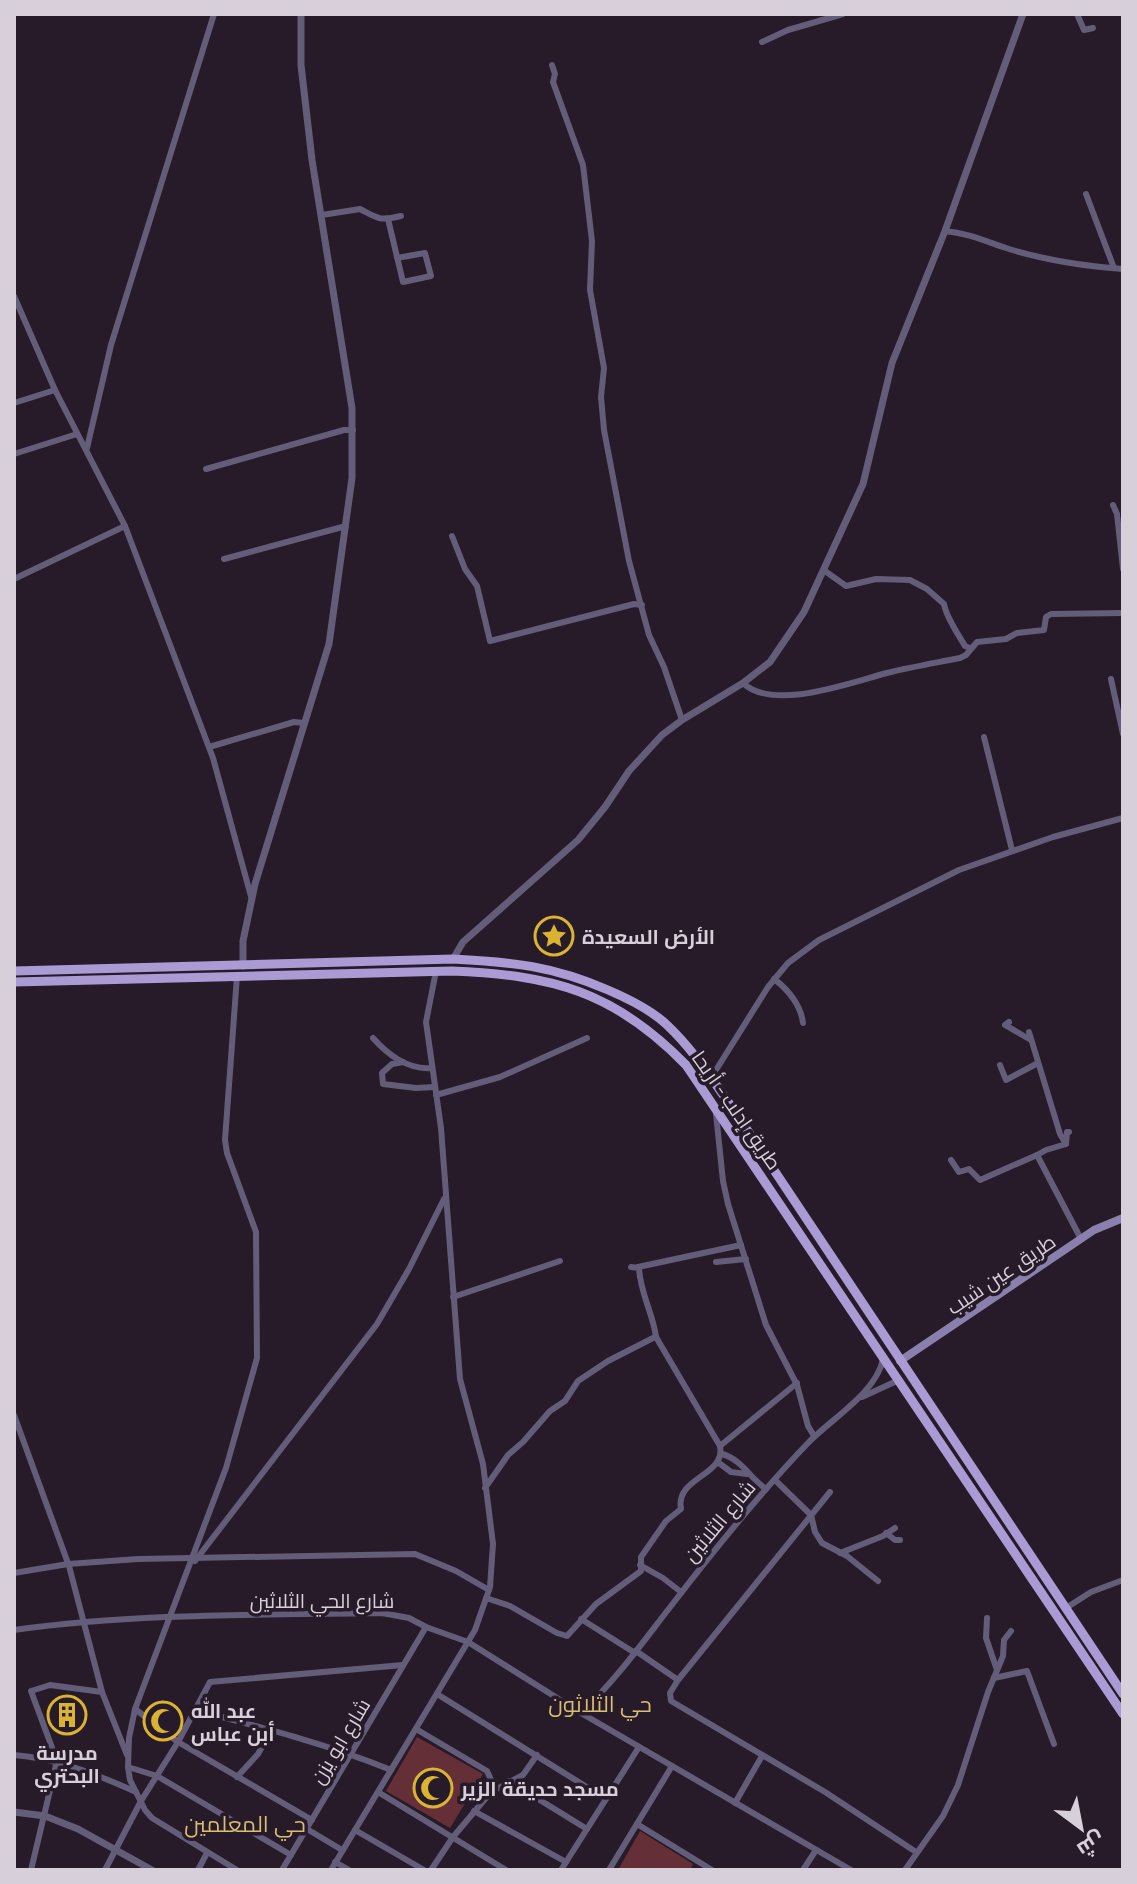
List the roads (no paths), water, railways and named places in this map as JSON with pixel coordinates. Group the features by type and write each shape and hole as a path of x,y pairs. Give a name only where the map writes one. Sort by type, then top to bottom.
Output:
{"main road":[{"name":"طريق إدلب - أريحا","path":"14,971 453,959 515,962 560,971 635,1002 664,1022 691,1050 738,1116 866,1321 883,1357 1123,1714"},
{"path":"341,963 341,974"},
{"name":"طريق إدلب - أريحا","path":"14,982 436,971 511,973 579,990 657,1035 686,1065 866,1321 900,1361 1123,1694"},
{"name":"طريق عين شيب","path":"900,1361 1081,1239 1123,1218"}],"street":[{"path":"86,449 118,319 214,14"},
{"path":"243,966 243,941 267,840 329,644 352,478 352,408 301,65 301,14"},
{"path":"762,42 788,30 843,14"},
{"path":"453,959 463,942 578,840 636,763 662,735 770,662 804,612 863,484 892,363 945,231 1023,14"},
{"path":"1077,14 1084,30 1093,28"},
{"path":"552,65 555,74 553,82 583,165 592,241 590,290 604,368 601,397 604,430 629,561 649,635 664,667 682,720"},
{"path":"1086,194 1114,268"},
{"path":"322,215 360,209 375,219 401,216"},
{"path":"388,219 397,258 403,282 431,276 425,253 397,258"},
{"path":"945,231 975,236 1006,248 1075,265 1123,269"},
{"path":"14,296 55,390 125,526 209,747 252,900"},
{"path":"14,403 55,390"},
{"path":"206,469 353,430"},
{"path":"14,454 77,434"},
{"path":"1113,505 1117,514 1123,569"},
{"path":"14,579 125,526"},
{"path":"224,559 346,526"},
{"path":"452,536 465,569 477,586 490,641 634,604 642,605"},
{"path":"825,571 846,586 888,578 916,582 944,604 947,617 965,646 970,648"},
{"path":"743,683 760,693 813,693 960,658 983,641 1044,630 1046,617 1051,614 1123,613"},
{"path":"1111,679 1123,734"},
{"path":"209,747 294,722 304,723"},
{"path":"984,737 1012,850"},
{"path":"711,1078 774,979 788,963 832,931 959,870 993,860 1012,850 1123,818"},
{"path":"331,1870 468,1642 488,1594 493,1567 493,1544 479,1444 460,1379 436,1095 426,1022 436,971"},
{"path":"194,1560 226,1468 257,1358 256,1232 225,1140 237,976"},
{"path":"774,979 787,990 800,1009 803,1023"},
{"path":"1009,1022 1005,1025 1030,1036 1060,1134 1066,1144"},
{"path":"373,1038 391,1056 431,1068"},
{"path":"436,1095 500,1077 587,1038"},
{"path":"403,1062 392,1064 382,1073 383,1084 435,1087"},
{"path":"1000,1065 1006,1080 1038,1063"},
{"path":"716,1109 723,1181 741,1245 766,1325 797,1383 808,1426 814,1436"},
{"path":"1066,1144 1069,1132"},
{"path":"951,1160 959,1172 969,1169 980,1180 1066,1144"},
{"path":"1037,1155 1081,1239"},
{"path":"237,1870 152,1818 141,1801 130,1780 128,1767 135,1709 194,1560 377,1324 409,1269 444,1198"},
{"path":"741,1245 634,1267 655,1325 656,1337 721,1450 733,1457 747,1474 766,1489"},
{"path":"716,1262 746,1259"},
{"path":"453,1297 560,1261"},
{"path":"485,1488 508,1455 550,1411 565,1401 578,1381 608,1361 656,1337"},
{"name":"شارع الثلاثين","path":"581,1713 606,1689 766,1489 814,1436 876,1380 883,1357"},
{"path":"849,1405 899,1380"},
{"path":"14,1573 68,1564 138,1559 415,1554 456,1571 488,1594 567,1636 608,1594 641,1571 641,1557 666,1521 681,1509 679,1500 682,1493 719,1463 721,1450 797,1383"},
{"path":"14,1415 68,1564 102,1692 128,1758"},
{"path":"719,1463 731,1472 747,1474"},
{"path":"775,1480 811,1515 815,1532 822,1543 878,1581"},
{"path":"830,1492 678,1680 670,1693 671,1701 825,1792 916,1852"},
{"path":"840,1553 895,1528"},
{"path":"886,1533 900,1540"},
{"path":"640,1565 681,1592"},
{"path":"1066,1608 1091,1592 1123,1580"},
{"name":"شارع الحي الثلاثين","path":"14,1630 85,1620 169,1617 382,1613 409,1618 468,1642 581,1713 851,1870"},
{"path":"987,1618 986,1638 997,1670"},
{"path":"581,1619 678,1680"},
{"name":"شارع ابو يزن","path":"282,1870 426,1627"},
{"path":"905,1870 943,1816 958,1785 1003,1656 1004,1640 1011,1631"},
{"path":"105,1870 210,1682 403,1665"},
{"path":"994,1678 1027,1671 1054,1744"},
{"path":"31,1870 57,1761 31,1691 50,1685 102,1692"},
{"path":"437,1694 606,1799"},
{"path":"135,1709 178,1742 312,1820"},
{"path":"195,1710 272,1729 391,1770"},
{"path":"237,1777 258,1754 272,1729"},
{"path":"416,1729 487,1771 495,1788"},
{"path":"561,1870 639,1747"},
{"path":"14,1755 57,1761 136,1792"},
{"path":"431,1870 453,1837 495,1788 523,1775 537,1755"},
{"path":"735,1803 762,1756"},
{"path":"609,1870 672,1766"},
{"path":"128,1767 157,1776 291,1855"},
{"path":"509,1781 587,1829"},
{"path":"378,1792 506,1870"},
{"path":"474,1811 566,1862"},
{"path":"14,1812 45,1816 78,1829 152,1870"},
{"path":"637,1824 699,1866 712,1870"},
{"path":"307,1829 342,1850"},
{"path":"355,1830 424,1870"},
{"path":"803,1870 816,1850"},
{"path":"198,1870 207,1853"},
{"path":"335,1862 349,1870"}],"place":[{"name":"الأرض السعيدة","path":"554,936"},
{"name":"مدرسة البحتري","path":"67,1715"},
{"name":"عبد الله أبن عباس","path":"163,1721"},
{"name":"مسجد حديقة الزير","path":"433,1788"}],"district":[{"name":"حي الثلاثون","path":"600,1703"},
{"name":"حي المعلمين","path":"245,1823"}]}
